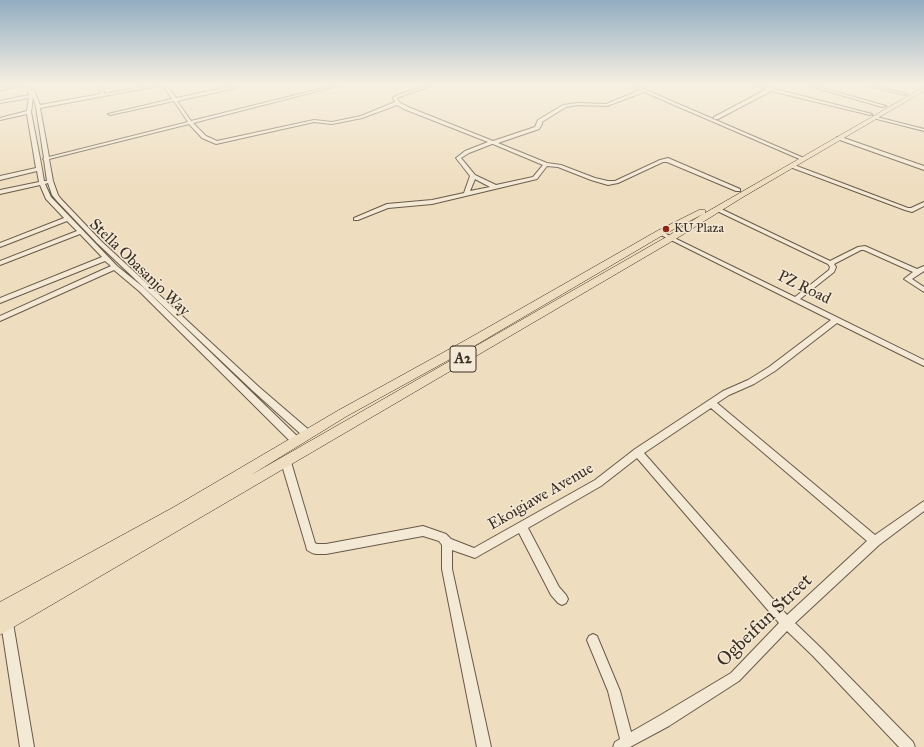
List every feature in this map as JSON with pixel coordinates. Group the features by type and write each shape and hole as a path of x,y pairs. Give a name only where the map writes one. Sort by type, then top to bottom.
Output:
{"highway":[{"name":"A2","path":"4,625 671,238 867,119"},
{"name":"A2","path":"0,611 179,511 306,433 470,343 660,233 705,211 738,190 839,138 868,119"}],"street":[{"name":"Stella Obasanjo Way","path":"29,119 39,170 48,198 115,267 141,289 295,440"},
{"path":"40,119 45,159 50,181 55,195 59,200 100,242 256,389 306,433"},
{"path":"188,119 208,139 216,143 314,121 332,123 353,119"},
{"path":"45,159 203,119"},
{"path":"435,119 546,164 559,166 608,183 616,182 662,161 668,160 738,190"},
{"path":"495,187 473,176 461,164 458,158 466,152 536,128 540,124 540,121 544,119"},
{"path":"710,119 800,159"},
{"path":"718,119 907,209 912,210 924,204"},
{"path":"883,119 924,130"},
{"path":"839,138 924,168"},
{"path":"356,219 387,206 432,202 535,178 546,164"},
{"path":"0,178 39,170"},
{"path":"467,193 473,176"},
{"path":"0,192 50,181"},
{"path":"716,210 830,262 833,267 832,271 795,300"},
{"path":"0,245 68,219"},
{"path":"0,263 81,232"},
{"name":"PZ Road","path":"660,233 924,363"},
{"path":"830,262 860,248 865,248 920,271 924,278"},
{"path":"0,301 106,258"},
{"path":"0,319 25,306 115,267"},
{"path":"920,271 907,277 907,279 924,290"},
{"name":"Ekoigiawe Avenue","path":"286,462 311,546 316,549 326,550 423,531 442,537 447,542 466,551 475,553 598,483 638,452 710,403 726,393 752,382 772,369 836,320"},
{"path":"710,403 875,541"},
{"path":"638,452 787,623 817,652 908,747"},
{"name":"Ogbeifun Street","path":"623,744 664,721 735,677 787,623 875,541 924,505"},
{"path":"521,526 555,591 562,599"},
{"path":"447,542 447,569 484,747"},
{"path":"4,625 27,747"},
{"path":"593,640 614,691 623,744"}],"place":[{"name":"KU Plaza","path":"666,229"}]}
